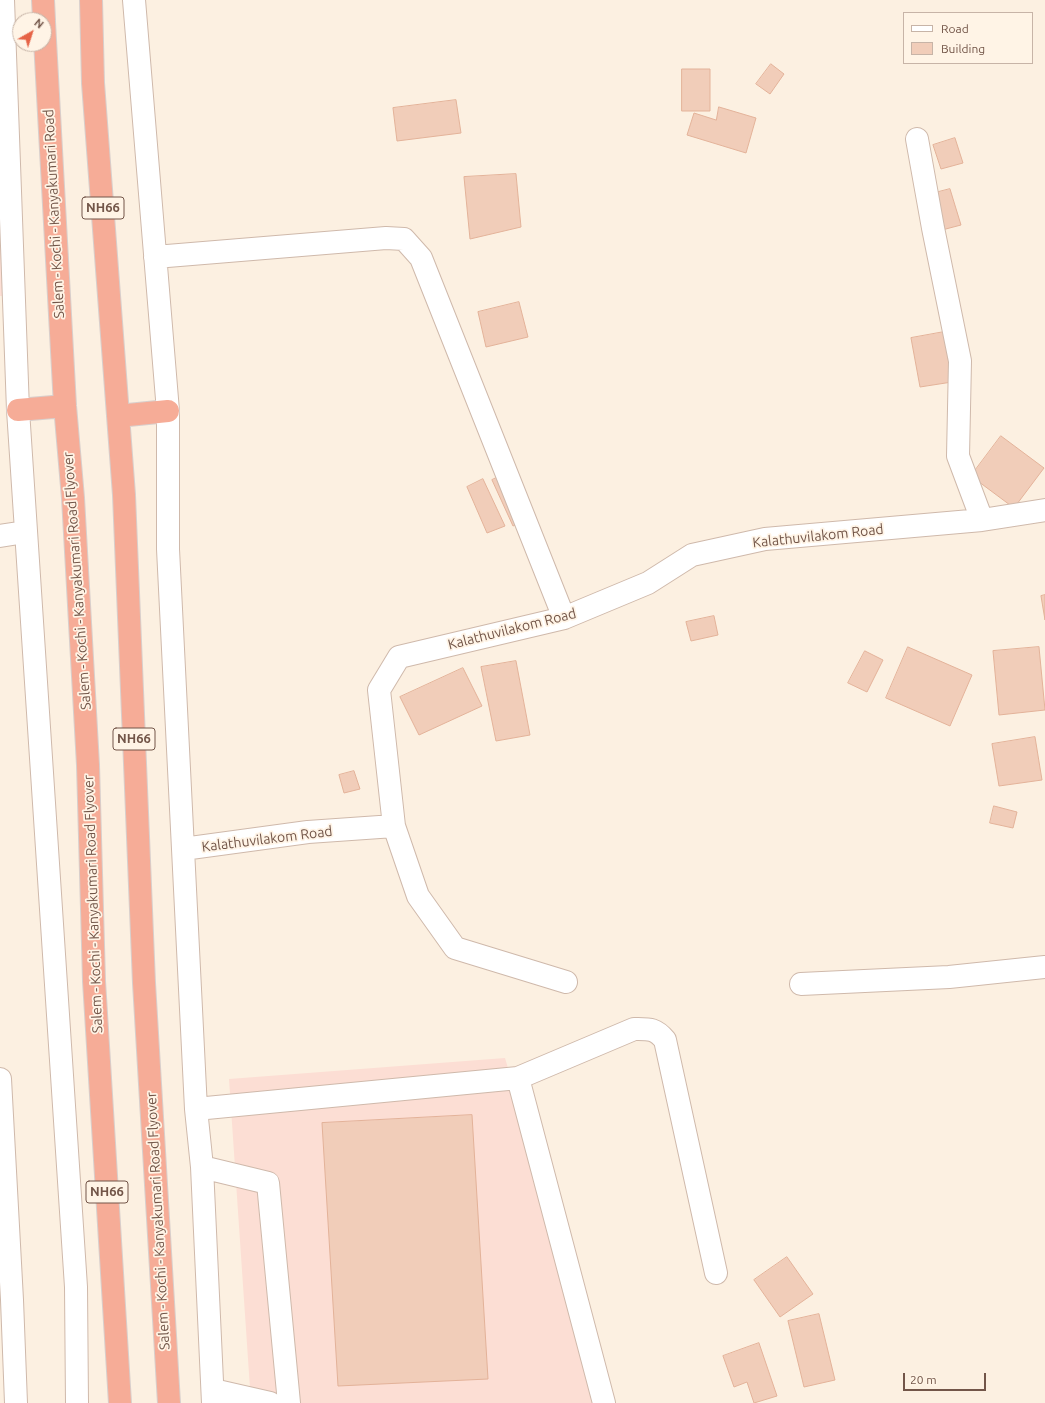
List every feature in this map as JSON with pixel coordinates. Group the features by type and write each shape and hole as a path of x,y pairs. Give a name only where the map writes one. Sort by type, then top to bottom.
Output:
{"highway":[{"name":"Salem - Kochi - Kanyakumari Road","path":"43,0 44,12"},
{"name":"NH66","path":"91,0 93,83 118,416"},
{"name":"Salem - Kochi - Kanyakumari Road","path":"46,52 65,406"},
{"path":"18,410 65,406"},
{"name":"Salem - Kochi - Kanyakumari Road Flyover","path":"65,406 73,498 88,757 94,981 120,1403"},
{"path":"118,416 168,411"},
{"name":"Salem - Kochi - Kanyakumari Road Flyover","path":"118,416 124,495 144,983 169,1403"}],"street":[{"path":"3,0 6,255 18,410 76,1287 77,1403"},
{"path":"134,0 168,411 168,549 196,1109 202,1167 213,1396 270,1403"},
{"path":"917,139 933,228 960,361 958,456 982,520"},
{"path":"155,257 386,238 404,239 421,258 564,618"},
{"name":"Kalathuvilakom Road","path":"183,850 308,832 394,826 379,690 399,657 564,618 648,583 692,555 765,539 982,520 1045,510"},
{"path":"0,536 25,532"},
{"path":"394,826 418,896 455,948 566,982"},
{"path":"801,984 949,976 1045,967"},
{"path":"196,1109 518,1078 634,1029 647,1029 658,1032 665,1040 716,1272"},
{"path":"518,1078 604,1403"},
{"path":"0,1079 6,1301 16,1403"},
{"path":"202,1167 268,1182 289,1403"}],"shaded area":[{"path":"0,200 6,296 0,296"},
{"path":"505,1058 557,1234 596,1403 251,1403 229,1079"}],"building":[{"path":"771,64 784,74 770,94 756,84"},
{"path":"682,69 710,69 710,111 682,111"},
{"path":"456,100 461,133 397,141 393,108"},
{"path":"719,107 756,118 746,153 687,135 694,113 716,120"},
{"path":"955,138 963,163 941,169 933,145"},
{"path":"516,174 521,227 470,239 464,177"},
{"path":"950,189 961,225 942,230 931,194"},
{"path":"519,302 528,337 486,347 478,312"},
{"path":"944,332 952,382 920,387 911,338"},
{"path":"1001,436 1044,468 1014,508 971,476"},
{"path":"509,472 530,519 513,526 492,480"},
{"path":"483,479 505,526 487,533 467,487"},
{"path":"1045,595 1045,620 1041,596"},
{"path":"714,616 718,635 691,641 686,622"},
{"path":"908,647 972,675 950,726 886,698"},
{"path":"1039,647 1045,710 999,715 993,651"},
{"path":"865,651 883,660 867,692 848,683"},
{"path":"516,661 530,735 496,741 481,667"},
{"path":"463,668 482,706 419,735 400,697"},
{"path":"1035,737 1042,780 999,786 992,744"},
{"path":"354,771 360,789 344,793 339,775"},
{"path":"994,806 1017,812 1013,828 990,823"},
{"path":"472,1115 488,1379 338,1386 322,1123"},
{"path":"787,1257 813,1294 780,1317 754,1280"},
{"path":"819,1314 835,1380 804,1387 788,1321"},
{"path":"759,1343 777,1396 754,1403 747,1382 734,1387 723,1356"}]}
